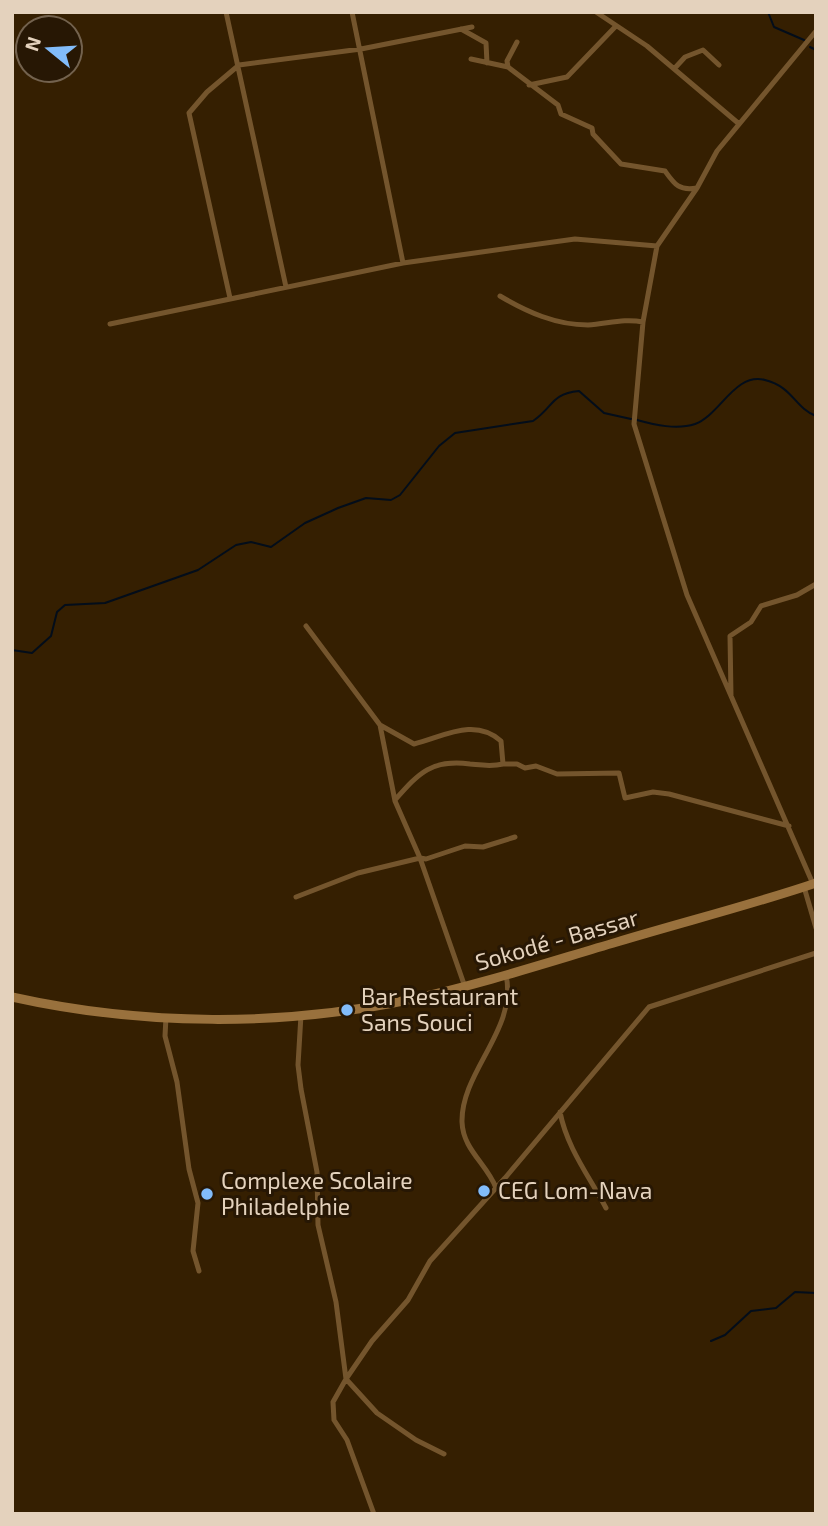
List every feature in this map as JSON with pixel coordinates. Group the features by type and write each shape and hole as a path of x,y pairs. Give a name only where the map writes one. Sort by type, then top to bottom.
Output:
{"main road":[{"name":"Sokodé - Bassar","path":"12,997 79,1010 166,1017 301,1015 382,1005 506,975 811,885"}],"street":[{"path":"226,12 286,287"},
{"path":"352,12 403,263"},
{"path":"596,12 647,46 738,123"},
{"path":"230,298 189,113 207,92 239,65 361,49 472,27"},
{"path":"529,85 567,77 615,27"},
{"path":"461,29 486,43 487,63"},
{"path":"816,31 717,151 697,188 657,246 643,322 634,424 687,595 731,700 789,825 811,885 816,928"},
{"path":"508,68 507,61 517,42"},
{"path":"674,69 685,57 703,50 719,65"},
{"path":"471,59 508,68 558,105 561,114 592,128 593,134 621,164 665,171 676,187 684,190 697,188"},
{"path":"110,324 403,263 575,239 657,246"},
{"path":"500,296 534,316 587,325 614,321 643,322"},
{"path":"731,700 730,636 751,622 761,606 797,594 816,584"},
{"path":"306,626 380,725 414,744 458,729 493,734 500,741 503,764"},
{"path":"380,725 395,801 420,858 466,986"},
{"path":"395,801 420,772 448,761 494,766 517,764 525,768 536,766 557,774 619,773 625,798 653,792 669,794 789,825"},
{"path":"296,897 358,873 420,858 426,859 453,848 482,847 515,837"},
{"path":"374,1514 346,1440 334,1420 333,1402 372,1342 408,1300 430,1261 496,1188 649,1007 816,953"},
{"path":"496,1188 472,1152 462,1123 471,1084 498,1030 505,1002 506,975"},
{"path":"301,1015 298,1065 317,1172 318,1225 336,1302 346,1379 377,1413 416,1440 444,1454"},
{"path":"166,1017 165,1036 177,1082 189,1169 198,1203 194,1251 199,1271"},
{"path":"560,1112 563,1128 586,1177 606,1208"}],"waterway":[{"path":"768,12 774,27 804,40"},
{"path":"810,47 816,50"},
{"path":"637,420 673,427 695,424 712,412 736,388 754,379 782,387 803,408 816,416"},
{"path":"12,650 32,653 51,636 57,612 65,605 105,603 198,570 236,545 251,542 271,547 305,523 338,508 366,498 391,500 400,495 439,446 455,433 533,421 557,398 579,391 604,413 631,419"},
{"path":"711,1341 725,1335 751,1311 776,1308 795,1292 816,1293"}],"place":[{"name":"Bar Restaurant Sans Souci","path":"347,1010"},
{"name":"CEG Lom-Nava","path":"484,1191"},
{"name":"Complexe Scolaire Philadelphie","path":"207,1194"}]}
